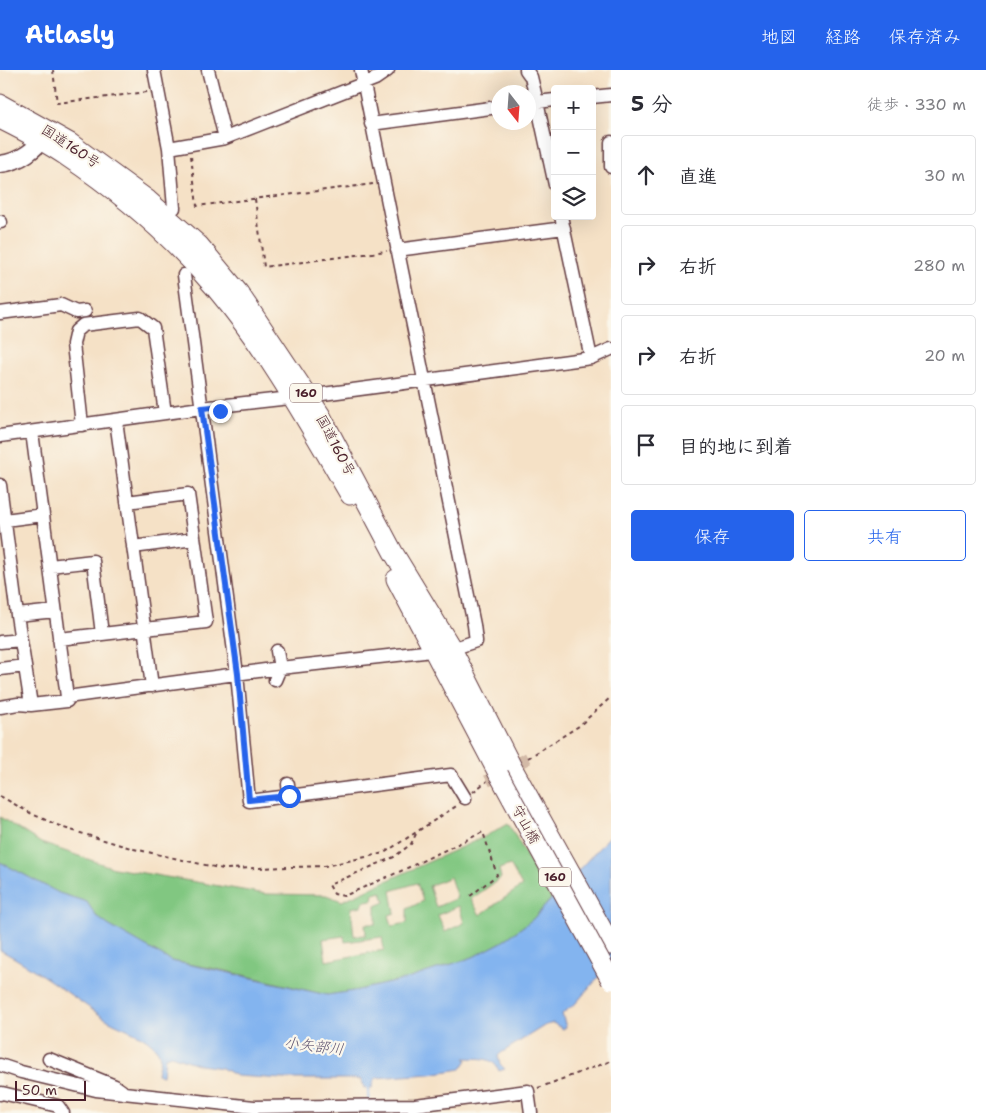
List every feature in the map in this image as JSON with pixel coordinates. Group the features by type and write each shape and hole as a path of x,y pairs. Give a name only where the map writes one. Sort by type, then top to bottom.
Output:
{"highway":[{"name":"国道160号","path":"0,104 45,136 64,154 96,177 153,224 192,262 217,290 300,397 432,646 506,770"},
{"name":"国道160号","path":"0,119 45,136"},
{"name":"国道160号","path":"300,397 320,414 393,552 452,649 506,770"},
{"name":"守山橋","path":"506,770 611,945"},
{"name":"守山橋","path":"506,770 611,980"}],"main road":[{"path":"0,164 12,163 27,154 45,136"}],"street":[{"path":"154,70 168,148 174,208"},
{"path":"208,70 225,138"},
{"path":"168,148 225,138 362,76 375,79 388,70"},
{"path":"526,70 531,77 532,85"},
{"path":"362,76 476,641 452,649"},
{"path":"596,97 611,95"},
{"path":"536,103 551,101"},
{"path":"371,124 491,108"},
{"path":"536,114 552,175"},
{"path":"611,143 611,167"},
{"path":"397,250 563,222 592,358"},
{"path":"184,275 238,674 249,800 289,790 451,775 465,798"},
{"path":"0,313 61,305 76,312 85,319 140,318 153,328 165,413"},
{"path":"82,425 73,344 76,331 85,319"},
{"path":"0,436 592,358 611,349"},
{"path":"116,420 152,686"},
{"path":"0,707 18,704 31,706 67,701 32,432"},
{"path":"0,486 31,706"},
{"path":"59,639 206,622 188,494 127,502"},
{"path":"5,520 43,516"},
{"path":"134,547 194,539"},
{"path":"50,566 93,562 102,634"},
{"path":"17,615 56,611"},
{"path":"0,642 21,640"},
{"path":"67,697 238,674 278,674 424,652 432,646"},
{"path":"277,651 278,674"},
{"path":"0,669 25,666"},
{"path":"49,1060 115,1086 129,1095"},
{"path":"0,1065 96,1090 254,1108 415,1105 528,1092 531,1113"},
{"path":"0,1094 58,1106 63,1113"}],"path":[{"path":"53,70 57,103 158,91"},
{"path":"190,144 198,206 383,183"},
{"path":"255,199 264,267 397,250"},
{"path":"0,796 32,814 64,828 134,849 223,869 325,866 384,854 454,809 465,798 506,770 579,726 611,697"},
{"path":"418,832 412,844 394,857 329,885 334,894 344,896 483,832 497,875 469,897"},
{"path":"528,1092 611,1061"}],"green space":[{"path":"0,817 41,843 114,868 266,894 326,895 342,901 486,836 508,823 551,899 533,919 502,942 473,957 407,979 327,995 226,971 171,961 108,925 96,916 87,902 59,893 0,862","holes":["510,865 522,886 480,915 471,899 501,878 499,869","450,877 457,898 436,907 429,886","417,883 423,901 407,909 407,923 392,926 389,915 395,913 391,891","382,892 385,902 376,906 376,924 365,924 366,935 354,936 351,908 362,906 364,901 373,900 374,894","459,906 464,923 445,932 438,915","344,936 345,942 382,937 384,950 326,961 323,939"]}],"water":[{"name":"小矢部川","path":"611,835 611,963 576,1003 562,1014 566,1027 563,1029 553,1023 544,1026 501,1053 498,1056 500,1064 505,1069 499,1071 489,1061 465,1058 467,1060 461,1069 430,1074 375,1078 372,1088 364,1088 361,1079 283,1079 236,1076 222,1068 200,1065 171,1055 165,1057 163,1075 157,1074 159,1054 148,1040 106,1019 0,950 0,862 59,893 87,902 96,916 108,925 171,961 327,995 354,991 407,979 473,957 502,942 533,919"}],"waterway":[{"path":"368,1084 369,1102"}],"tunnel":[{"path":"487,781 528,758"}],"route":[{"path":"220,411 223,406 202,408 238,674 249,800 289,796"}]}
